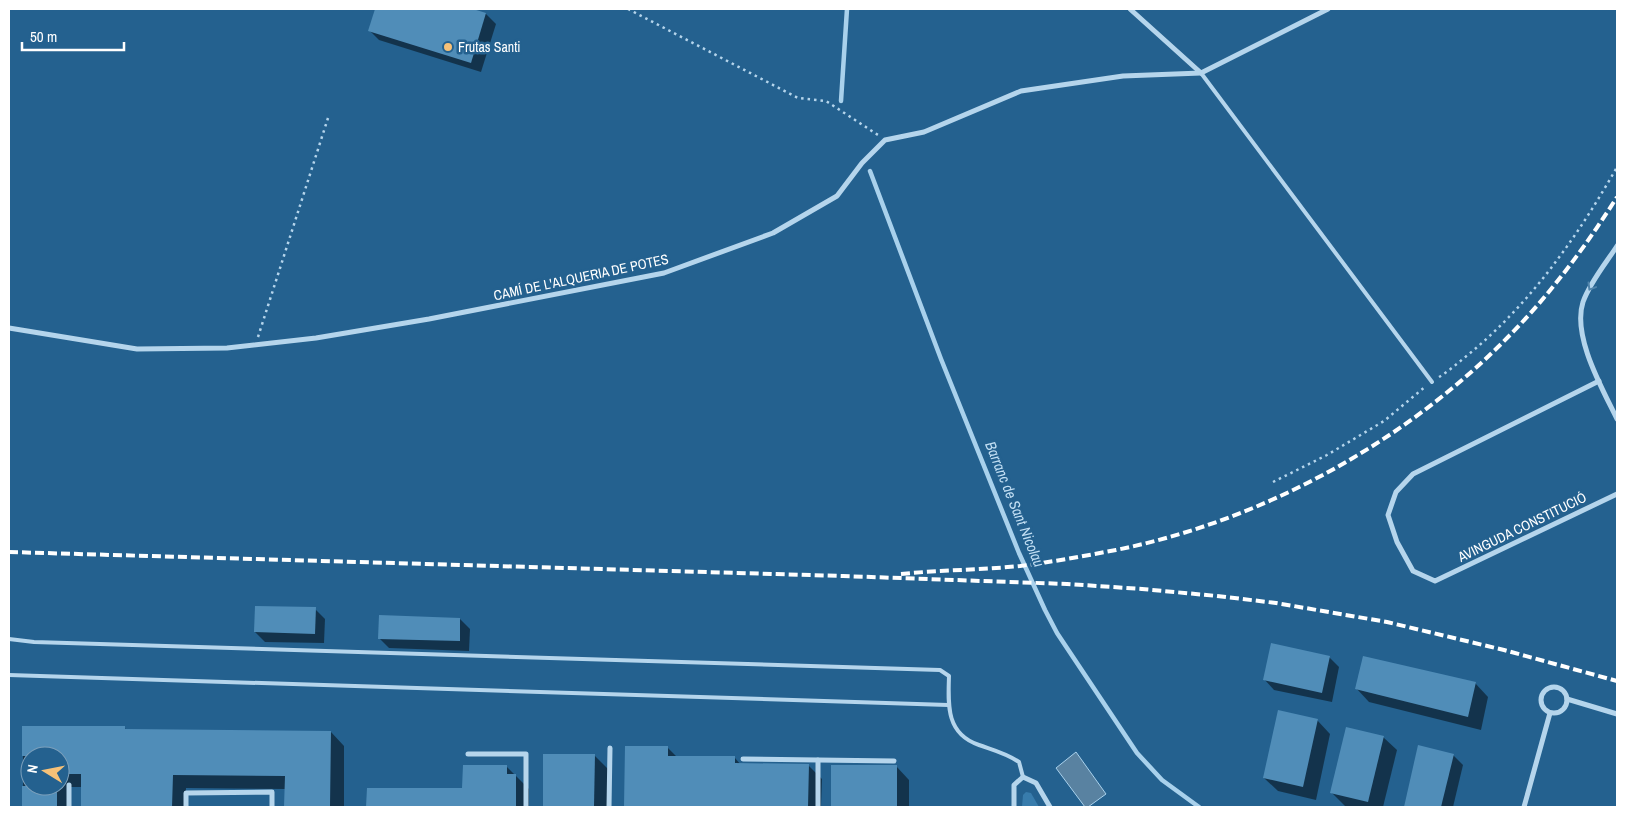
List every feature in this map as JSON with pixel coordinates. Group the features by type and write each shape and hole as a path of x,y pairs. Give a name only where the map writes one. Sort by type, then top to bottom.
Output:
{"street":[{"path":"1130,9 1201,73"},
{"path":"885,140 924,132 1021,91 1123,76 1201,73 1328,9"},
{"name":"CAMÍ DE L'ALQUERIA DE POTES","path":"9,328 136,349 227,348 316,338 429,319 664,273 774,234 829,201 837,196 862,163 885,140"},
{"path":"1617,246 1588,292 1580,317 1583,340 1599,381 1617,419"},
{"name":"AVINGUDA CONSTITUCIÓ","path":"1599,381 1414,474 1396,492 1388,515 1397,542 1413,571 1435,580 1617,494"},
{"path":"1548,689 1560,689 1566,695 1566,704 1562,711 1554,714 1550,713 1543,708 1542,695 1548,689"},
{"path":"1566,699 1617,714"},
{"path":"1524,807 1550,713"},
{"path":"609,807 610,748"},
{"path":"468,754 526,754 526,807"},
{"path":"743,759 894,761"},
{"path":"818,760 818,807"},
{"path":"1014,807 1014,785 1022,777 1036,783 1050,807"},
{"path":"186,807 186,793 272,792 272,807"}],"lane":[{"path":"1201,73 1432,382"},
{"path":"9,639 34,642 940,670 949,676 948,705 958,733 966,740 1009,755 1019,762 1022,777"},
{"path":"9,675 948,705"}],"path":[{"path":"628,9 798,98 826,101 885,140"},
{"path":"256,345 328,118"},
{"path":"1274,482 1327,455 1384,421 1492,335 1549,271 1593,210 1617,167"}],"shaded area":[{"path":"1076,752 1106,794 1088,807 1085,807 1056,768"},
{"path":"1026,792 1031,793 1039,807 1022,807 1023,795"}],"building":[{"name":"Frutas Santi","path":"375,9 473,9 486,13 471,63 368,31"},
{"path":"255,606 316,607 315,634 254,632"},
{"path":"379,615 460,618 460,641 378,639"},
{"path":"1271,643 1330,656 1322,693 1263,680"},
{"path":"1363,656 1476,682 1468,717 1355,689"},
{"path":"1278,710 1318,719 1303,787 1263,778"},
{"path":"22,726 125,726 125,729 331,731 330,807 284,807 285,776 173,775 172,807 81,807 81,774 70,774 70,746 22,746"},
{"path":"1346,727 1384,736 1368,802 1330,793"},
{"path":"1418,745 1454,754 1441,807 1404,807"},
{"path":"625,746 668,746 668,756 735,756 735,763 809,764 808,807 624,807"},
{"path":"543,754 595,754 594,807 543,807"},
{"path":"463,765 507,765 507,774 516,774 516,807 366,807 367,788 462,788"},
{"path":"831,765 897,765 897,807 831,807"},
{"path":"22,796 57,796 57,807 22,807"}],"waterway":[{"name":"Barranc de Sant Nicolau","path":"841,101 847,9"},
{"name":"Barranc de Sant Nicolau","path":"870,171 941,359 1019,553 1045,610 1057,633 1137,753 1162,780 1199,807"}],"railway":[{"path":"901,574 1020,566 1116,550 1171,537 1225,519 1278,497 1330,471 1379,442 1426,409 1470,373 1511,334 1567,268 1617,197"},
{"path":"9,552 843,576 1067,584 1142,589 1276,603 1387,622 1504,650 1617,681"}],"place":[{"name":"Frutas Santi","path":"448,47"}]}
